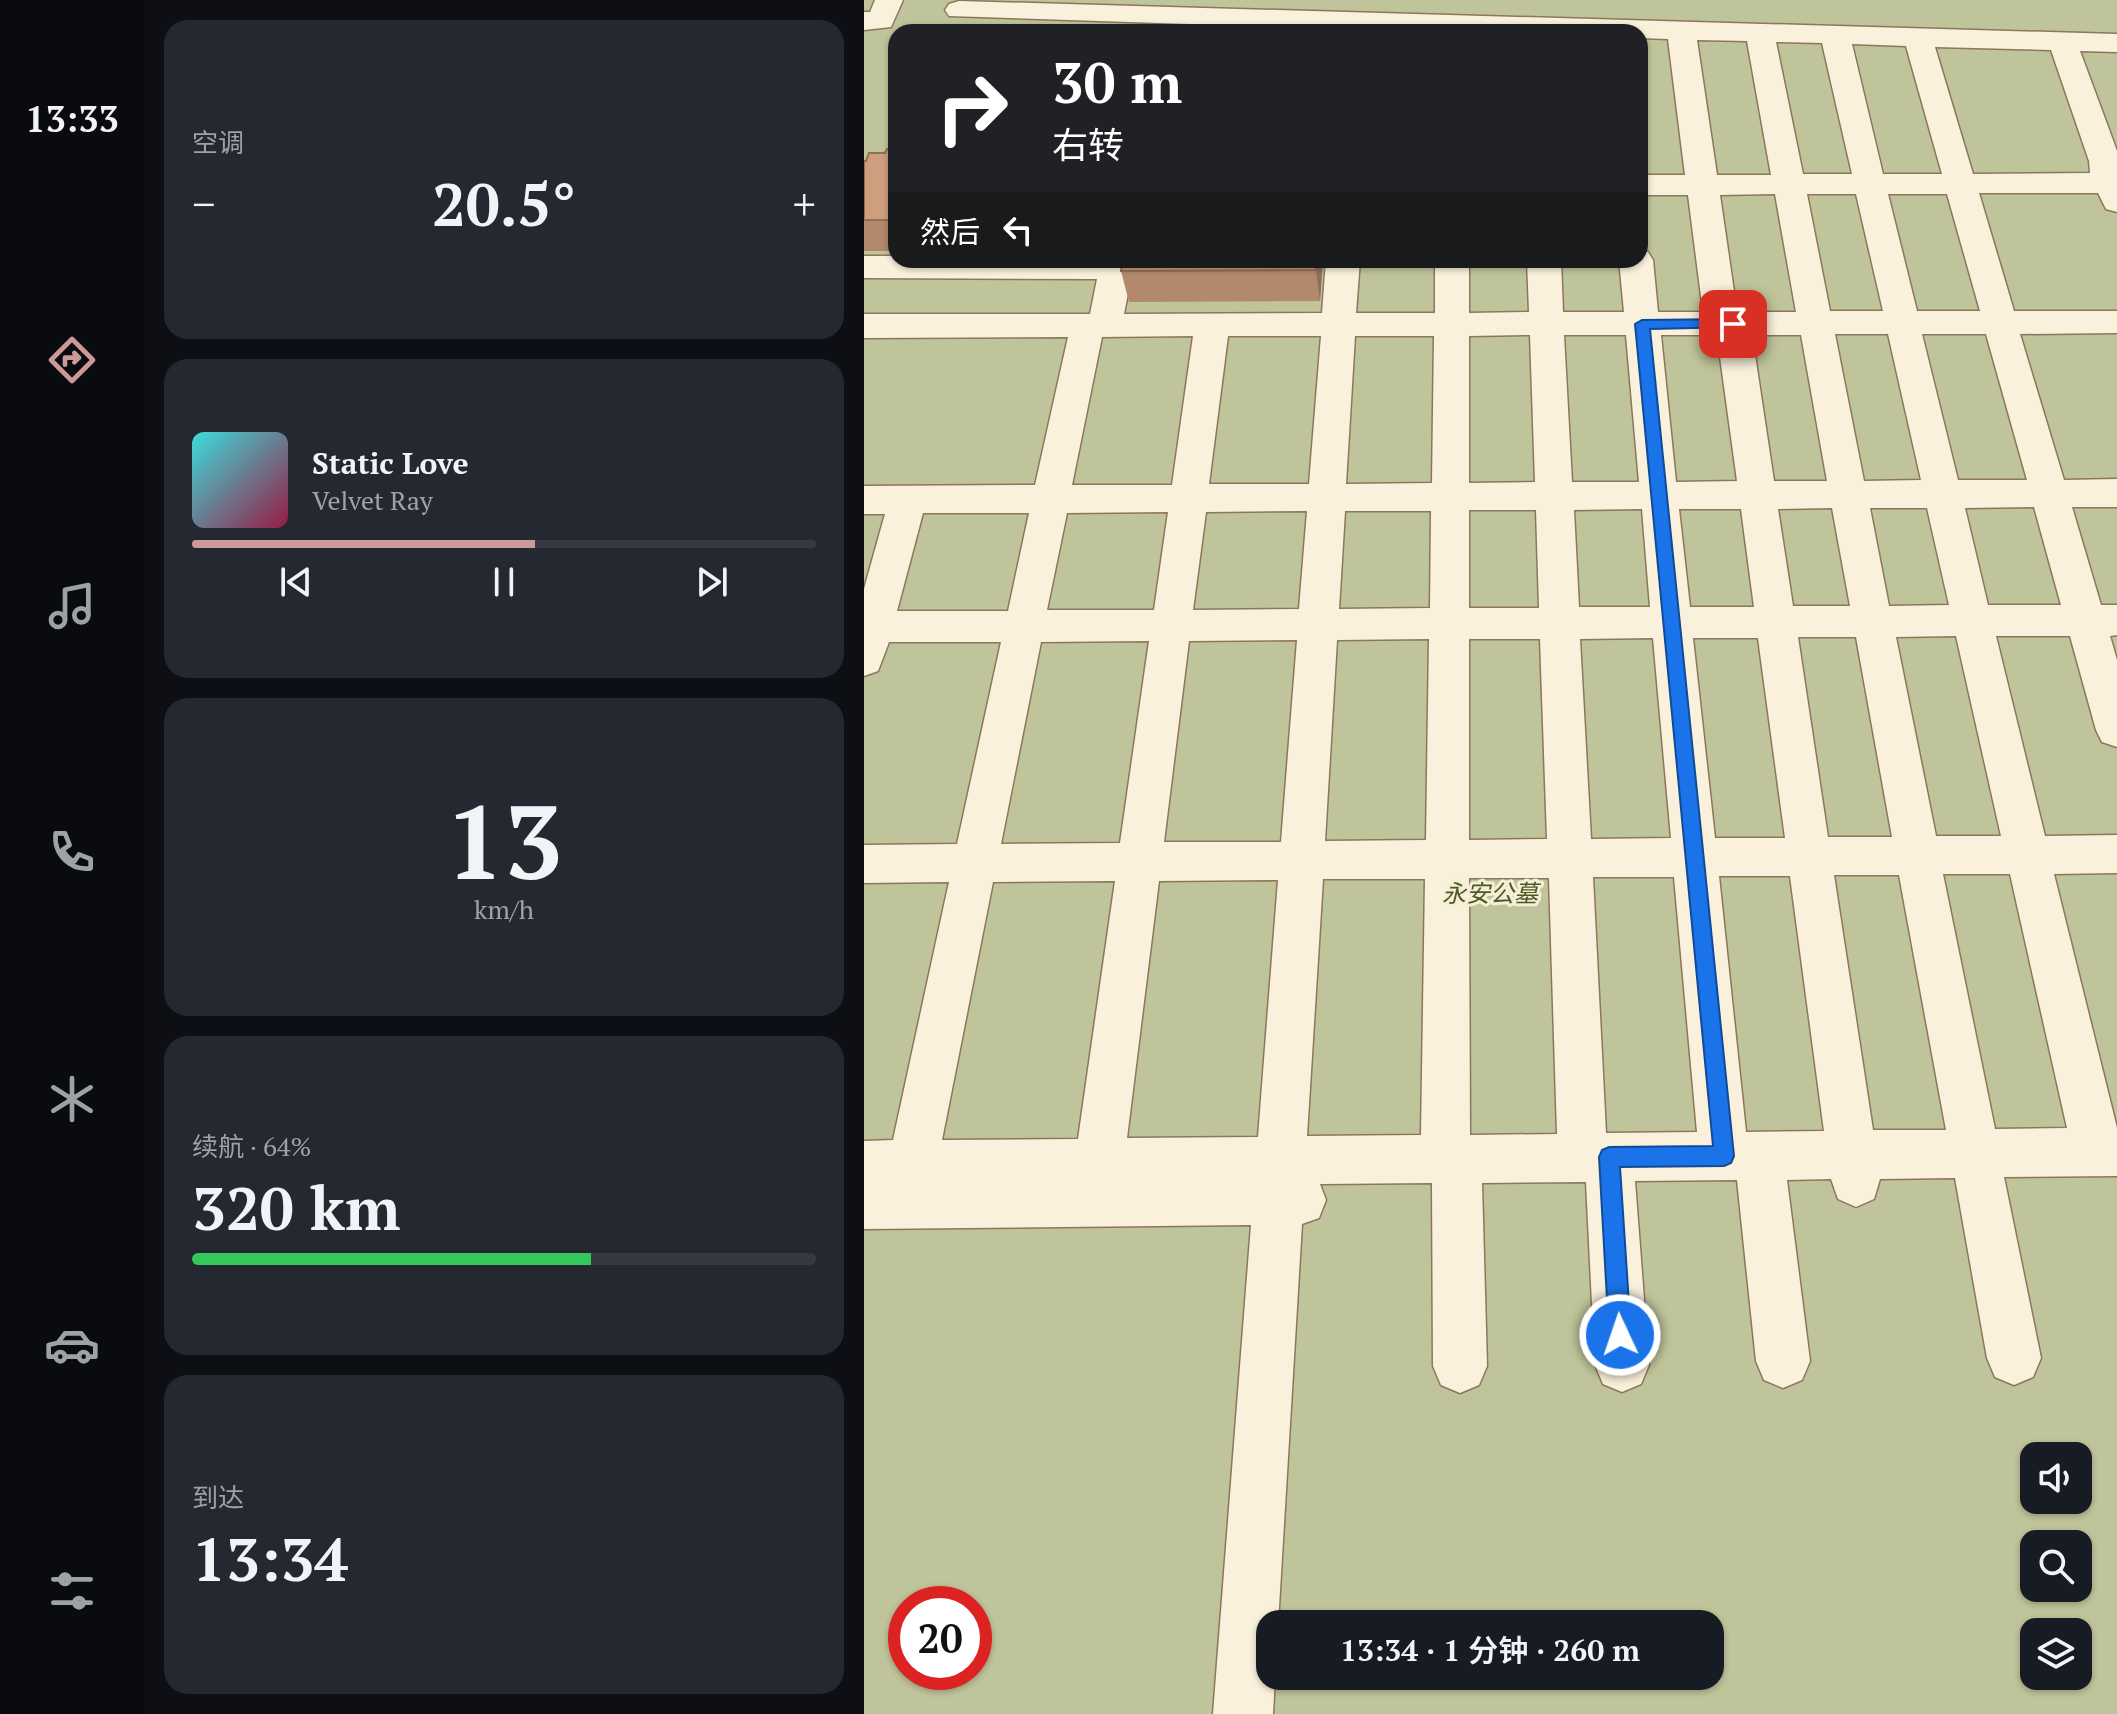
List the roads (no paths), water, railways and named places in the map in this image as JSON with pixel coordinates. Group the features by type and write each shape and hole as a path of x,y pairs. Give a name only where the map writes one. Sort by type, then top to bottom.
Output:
{"lane":[{"path":"864,21 881,21 889,0"},
{"path":"959,10 1047,6 1403,24"},
{"path":"1648,30 2117,43"},
{"path":"1681,30 1703,184 1757,495 1854,1170"},
{"path":"1760,33 2014,1358"},
{"path":"864,1204 1293,1182 1453,1169 1749,1166 1854,1170 2110,1162 2027,855 1835,35"},
{"path":"1918,37 2049,493 2101,620 2117,730"},
{"path":"1648,185 1959,183 2115,189 2087,103 2062,41"},
{"path":"864,267 888,267"},
{"path":"912,1165 1051,499 1096,326 1116,268"},
{"path":"1343,268 1346,325"},
{"path":"1277,1610 1293,1182 1311,861 1346,325 1356,268"},
{"path":"1452,268 1447,860 1460,1366"},
{"path":"1544,268 1570,859 1622,1365"},
{"path":"1637,268 1694,858 1783,1361"},
{"path":"864,326 2116,324"},
{"path":"1099,1163 1212,325"},
{"path":"864,500 2117,493"},
{"path":"908,500 867,638 1024,626 2101,620"},
{"path":"864,864 2117,854"},
{"path":"864,1165 1099,1163 1293,1182"},
{"path":"1243,1714 1293,1182"},
{"path":"1271,1714 1272,1690"}],"park label":[{"name":"永安公墓","path":"1490,893"}]}
